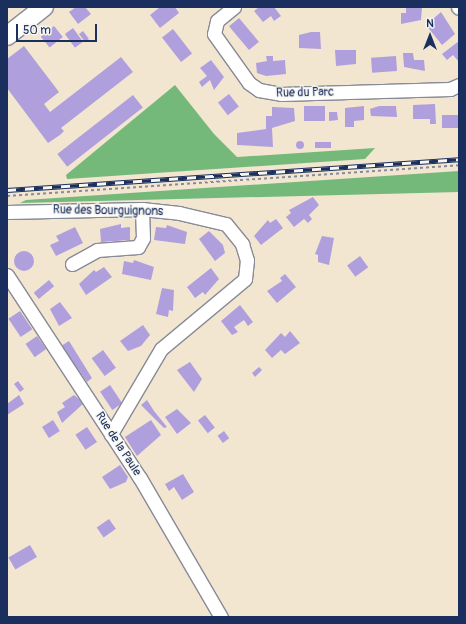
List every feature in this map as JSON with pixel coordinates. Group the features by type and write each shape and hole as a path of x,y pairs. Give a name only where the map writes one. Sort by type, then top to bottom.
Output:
{"main road":[{"path":"7,36 44,7"}],"street":[{"name":"Rue du Parc","path":"234,7 217,21 214,34 249,83 259,90 281,94 450,89 459,85"},
{"name":"Rue des Bourguignons","path":"7,212 142,209 208,218 226,224 242,244 247,272 244,279 162,349 111,434"},
{"path":"72,264 97,250 138,247 143,238 142,209"},
{"name":"Rue de la Paule","path":"7,275 172,530 220,617"}],"path":[{"path":"7,196 459,165"}],"green space":[{"path":"175,85 214,134 237,157 375,148 365,159 67,179 66,175"},
{"path":"459,171 459,192 20,203 26,200"}],"building":[{"path":"76,7 85,7 91,14 78,24 69,12"},
{"path":"160,7 175,7 179,13 160,28 150,15"},
{"path":"259,7 274,7 281,16 274,21 271,16 263,22 254,11"},
{"path":"422,7 421,20 401,24 401,13 406,13 406,8"},
{"path":"441,12 455,34 442,45 426,25"},
{"path":"239,18 259,42 249,50 229,26"},
{"path":"54,26 63,37 50,48 41,37"},
{"path":"73,28 83,42 75,48 65,34"},
{"path":"173,29 192,53 181,62 162,38"},
{"path":"83,31 89,39 85,42 79,34"},
{"path":"311,32 320,32 321,49 299,48 299,35"},
{"path":"459,41 459,62 453,55 447,60 442,54"},
{"path":"24,46 59,92 44,104 50,112 121,57 133,72 61,128 64,131 48,143 7,88 7,59"},
{"path":"335,50 356,50 356,64 336,66"},
{"path":"403,53 413,53 414,60 424,60 425,71 404,67"},
{"path":"266,56 273,56 273,61 285,60 286,74 266,76 257,73 256,63 267,61"},
{"path":"396,56 397,71 372,73 371,58"},
{"path":"211,60 224,77 214,90 210,80 202,87 199,82 207,76 200,68"},
{"path":"229,94 239,107 228,115 218,103"},
{"path":"133,95 143,108 67,167 57,154"},
{"path":"435,104 436,124 430,124 430,119 413,119 413,105"},
{"path":"304,106 325,106 325,121 304,121"},
{"path":"364,106 364,120 354,121 354,127 345,127 345,108"},
{"path":"379,106 396,106 397,117 371,116 370,109"},
{"path":"272,107 294,108 295,121 272,128 273,147 237,145 237,133 266,129 266,116 272,116"},
{"path":"329,112 337,112 338,120 329,121"},
{"path":"442,115 459,115 459,128 442,128"},
{"path":"300,141 303,142 303,148 300,149 297,148 296,145 297,142"},
{"path":"315,142 331,142 331,148 315,148"},
{"path":"313,197 319,205 309,215 312,219 308,223 304,219 294,227 286,217 291,213 289,210"},
{"path":"276,219 283,228 261,245 254,236 268,220 270,223"},
{"path":"121,224 121,228 130,227 130,240 101,242 100,229"},
{"path":"167,225 187,232 185,244 154,240 156,227 166,228"},
{"path":"75,227 83,243 56,256 50,245 59,241 56,236"},
{"path":"209,231 223,245 225,253 215,261 199,239"},
{"path":"322,236 334,238 329,265 318,262 318,255 315,254"},
{"path":"24,251 31,254 34,261 31,268 24,271 17,268 14,261 17,254"},
{"path":"360,256 368,267 355,277 347,265"},
{"path":"134,260 154,267 151,280 122,274 124,261 133,263"},
{"path":"104,267 112,277 86,295 79,284 94,270 96,272"},
{"path":"211,268 219,279 205,295 203,292 195,298 187,287"},
{"path":"285,274 296,287 277,303 267,291 282,281 280,278"},
{"path":"49,280 54,286 39,299 34,293"},
{"path":"162,288 174,290 173,311 169,310 168,317 156,314"},
{"path":"60,302 72,318 59,326 50,309"},
{"path":"240,305 253,322 248,326 244,320 234,327 238,332 232,335 221,321"},
{"path":"20,311 32,329 21,337 8,319"},
{"path":"143,325 150,335 141,346 128,351 120,341"},
{"path":"290,331 300,343 285,354 281,350 272,358 265,350 281,333 285,337"},
{"path":"37,336 46,349 35,357 26,344"},
{"path":"69,341 92,378 87,382 61,346"},
{"path":"103,350 116,368 105,376 92,358"},
{"path":"190,362 202,379 194,392 177,370"},
{"path":"259,367 262,370 255,377 252,373"},
{"path":"18,381 24,389 20,392 14,384"},
{"path":"110,385 122,403 112,410 100,392"},
{"path":"19,395 24,404 7,415 7,404"},
{"path":"74,395 84,403 62,423 57,412 65,407 62,403"},
{"path":"147,400 167,427 164,428 141,405"},
{"path":"177,409 191,423 177,434 165,417"},
{"path":"205,415 215,428 208,433 198,421"},
{"path":"53,420 60,431 49,438 42,427"},
{"path":"151,420 161,435 137,456 125,437"},
{"path":"87,427 97,442 85,450 75,435"},
{"path":"224,431 229,438 223,443 218,436"},
{"path":"120,465 128,477 126,482 110,489 102,477"},
{"path":"183,474 194,492 182,500 174,487 169,491 165,484"},
{"path":"109,519 116,529 104,537 97,528"},
{"path":"30,545 37,557 15,570 8,558"}],"railway":[{"path":"7,190 459,159"}]}
